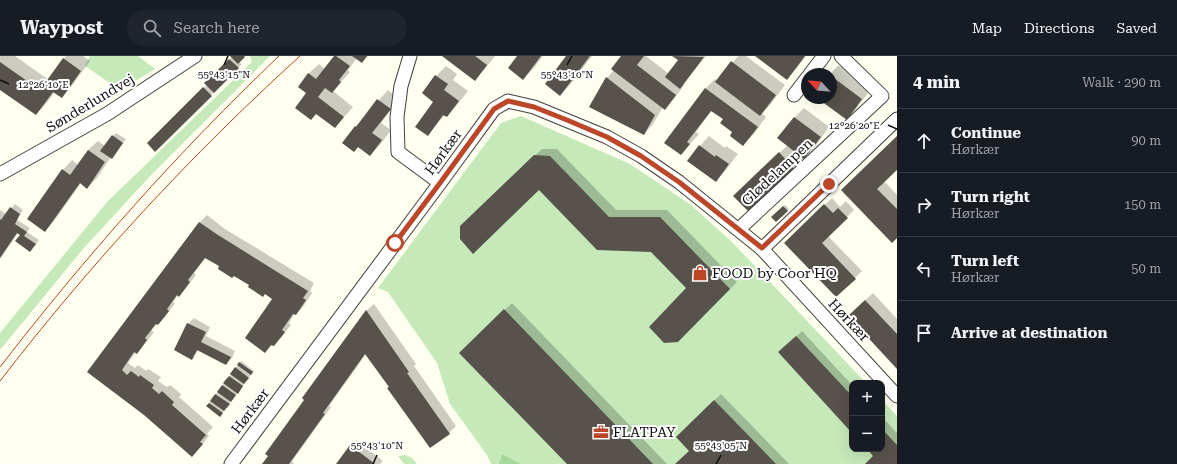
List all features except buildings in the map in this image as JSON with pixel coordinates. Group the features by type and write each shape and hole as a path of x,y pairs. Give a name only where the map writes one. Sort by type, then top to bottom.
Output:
{"street":[{"name":"Sønderlundvej","path":"0,174 107,114 195,56"},
{"path":"410,56 400,86 397,117 398,152 440,183"},
{"path":"815,68 824,56"},
{"name":"Glødelampen","path":"739,229 882,96 841,56"},
{"path":"794,95 801,86"},
{"name":"Hørkær","path":"231,464 494,109 508,101 534,107 607,137 641,156 679,182 762,248 897,396"},
{"path":"762,248 897,119"}],"green space":[{"path":"90,56 138,56 155,69 120,90 85,66"},
{"path":"250,56 270,56 152,174 83,249 0,350 0,333 107,202 252,62"},
{"path":"521,116 630,164 691,205 732,242 863,380 849,380 849,452 885,452 885,403 897,416 897,464 491,464 487,455 450,404 437,363 388,292 378,288 501,123"},
{"path":"502,454 521,464 499,464"},
{"path":"405,455 412,458 417,464 404,464 398,456"}],"tram line":[{"path":"0,367 65,286 134,206 205,130 279,56"},
{"path":"0,381 70,295 143,212 220,132 300,56"}],"place":[{"name":"FOOD by Coor HQ","path":"700,273"},
{"name":"FLATPAY","path":"601,432"}],"route":[{"path":"395,243 494,109 508,101 534,107 567,120 607,137 641,156 710,205 762,248 829,184"}]}
